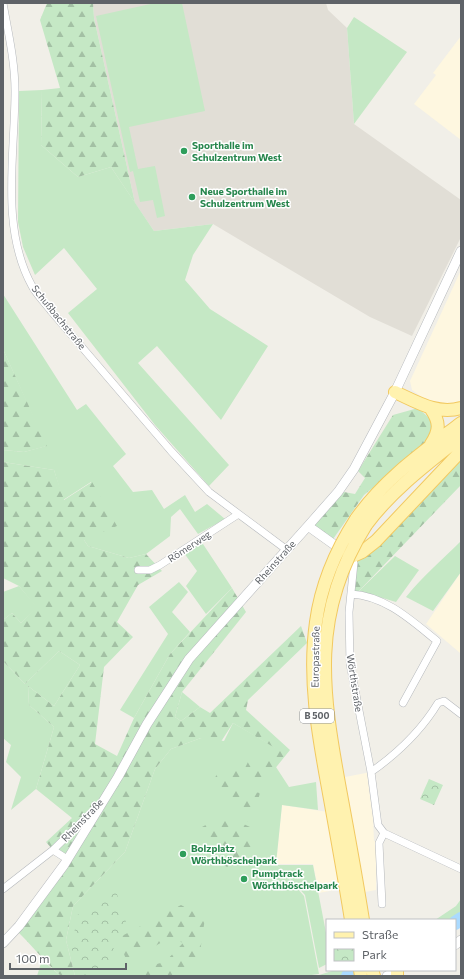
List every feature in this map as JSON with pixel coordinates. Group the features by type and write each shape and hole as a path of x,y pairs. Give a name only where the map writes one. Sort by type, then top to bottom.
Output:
{"main road":[{"path":"395,392 431,409 446,411 461,408"},
{"path":"430,446 439,426 437,417 431,409"},
{"name":"Europastraße","path":"351,919 318,725 313,659 316,622 324,586 338,551 361,522 386,483 430,446 461,423"},
{"name":"Europastraße","path":"364,919 329,724 324,659 327,624 335,589 361,522 461,437"},
{"path":"351,557 362,552 376,541 461,451"}],"street":[{"name":"Schußbachstraße","path":"4,3 14,69 12,202 14,225 21,257 32,286 171,451 209,492 237,515 287,550"},
{"name":"Rheinstraße","path":"3,889 53,850 99,805 118,777 165,696 189,659 338,492 354,469 395,392 461,250"},
{"name":"Römerweg","path":"138,570 150,570 160,565 237,515"},
{"path":"308,526 351,557"},
{"name":"Wörthstraße","path":"351,557 354,563 349,612 350,664 371,772 378,825 384,833"},
{"path":"351,594 380,600 403,614 437,641 403,703"},
{"path":"371,772 396,755 429,718 438,703 444,701 461,714"},
{"path":"3,943 19,926 42,896 67,859 99,805"},
{"path":"382,904 379,843 384,833 461,869"},
{"name":"Rheinstraße","path":"53,850 67,859"}],"shaded area":[{"path":"93,3 326,3 328,10 347,28 354,124 461,200 461,237 412,336 370,317 213,224 154,231 135,203 94,18"},
{"path":"461,36 461,140 414,104 436,75 433,73"},
{"path":"461,270 461,403 452,406 427,401 412,390 410,381"},
{"path":"461,572 461,652 460,653 426,624"},
{"path":"371,772 367,774 373,819 374,841 376,841 376,890 365,892 345,777"},
{"path":"282,805 328,812 340,889 319,893 313,864 276,864"}],"green space":[{"path":"47,3 93,3 94,18 135,203 111,167 78,177 41,145 42,90 60,88 40,20"},
{"path":"155,3 182,3 205,111 129,127 138,169 155,166 165,216 157,218 153,200 140,202 133,171 130,172 96,16"},
{"path":"354,17 407,52 354,124 347,28"},
{"path":"42,90 41,145 78,177 111,167 154,231 213,224 193,255 185,280 210,309 268,346 221,420 157,346 138,363 229,465 209,486 155,425 68,313 97,289 64,248 35,275 23,247 18,222 19,91"},
{"path":"3,294 77,410 86,404 126,454 113,466 133,492 152,490 164,509 185,495 195,512 207,504 225,519 198,534 180,509 171,517 170,536 146,554 129,558 88,546 84,540 91,482 63,500 54,470 3,462 3,450 24,452 46,446 3,349"},
{"path":"3,349 47,446 24,452 3,450"},
{"path":"418,408 436,424 430,442 364,495 331,542 309,526 344,492 355,494 365,478 358,471 393,415"},
{"path":"461,451 461,485 356,594 353,593 355,562"},
{"path":"3,462 54,470 64,500 92,482 117,526 84,540 88,546 129,558 146,554 162,571 138,585 117,622 133,637 104,667 95,744 117,756 134,718 170,654 232,588 246,612 182,692 175,717 181,721 200,707 210,713 301,626 307,643 248,700 246,710 290,750 261,786 242,773 236,789 260,793 251,823 245,820 244,809 230,808 229,797 209,788 220,769 244,770 248,762 268,760 275,748 233,723 215,751 201,738 171,749 155,769 125,852 73,906 66,940 75,976 61,976 17,931 67,859 53,850 46,842 72,818 36,789 54,727 29,705 28,686 54,706 80,665 59,651 25,684 3,661 3,620 12,613 21,623 36,607 19,586 3,578"},
{"path":"201,541 232,588 206,614 186,586 197,571 184,553"},
{"path":"461,541 461,572 433,611 406,597 412,589"},
{"path":"395,556 419,570 396,602 359,591"},
{"path":"179,582 188,592 172,612 190,632 170,654 134,718 120,710 168,634 149,607"},
{"path":"19,586 37,607 21,623 12,613 3,620 3,592"},
{"path":"59,651 80,665 54,706 28,686 29,705 54,727 36,789 11,810 21,777 6,762 11,745 3,738 3,661 25,684"},
{"path":"182,692 200,707 181,721 175,717"},
{"path":"233,723 276,748 276,767 289,787 316,782 318,810 282,805 276,864 304,896 319,974 304,976 75,976 66,940 73,906 125,852 155,769 171,749 201,738 224,741"},
{"path":"429,779 443,785 434,805 420,799"},
{"path":"224,815 250,827 254,848 227,867 219,862 220,844 205,840 202,827"},
{"path":"277,865 313,865 326,933 326,964 319,968 305,895"},
{"path":"114,885 128,928 118,938 102,976 84,976 71,948 78,914 98,900"},
{"path":"461,899 461,912 458,915 450,919 436,919 456,906"},
{"path":"181,905 205,918 199,959 178,976 141,976 140,968 165,962 183,943 171,937 127,962 118,938"},
{"path":"42,960 61,976 37,976"},
{"path":"332,971 349,971 343,976 316,976"}],"waterway":[{"path":"456,922 461,919"},
{"path":"348,976 356,971"}],"place":[{"name":"Sporthalle im Schulzentrum West","path":"184,151"},
{"name":"Neue Sporthalle im Schulzentrum West","path":"192,197"},
{"name":"Bolzplatz Wörthböschelpark","path":"183,854"},
{"name":"Pumptrack Wörthböschelpark","path":"244,879"}]}
